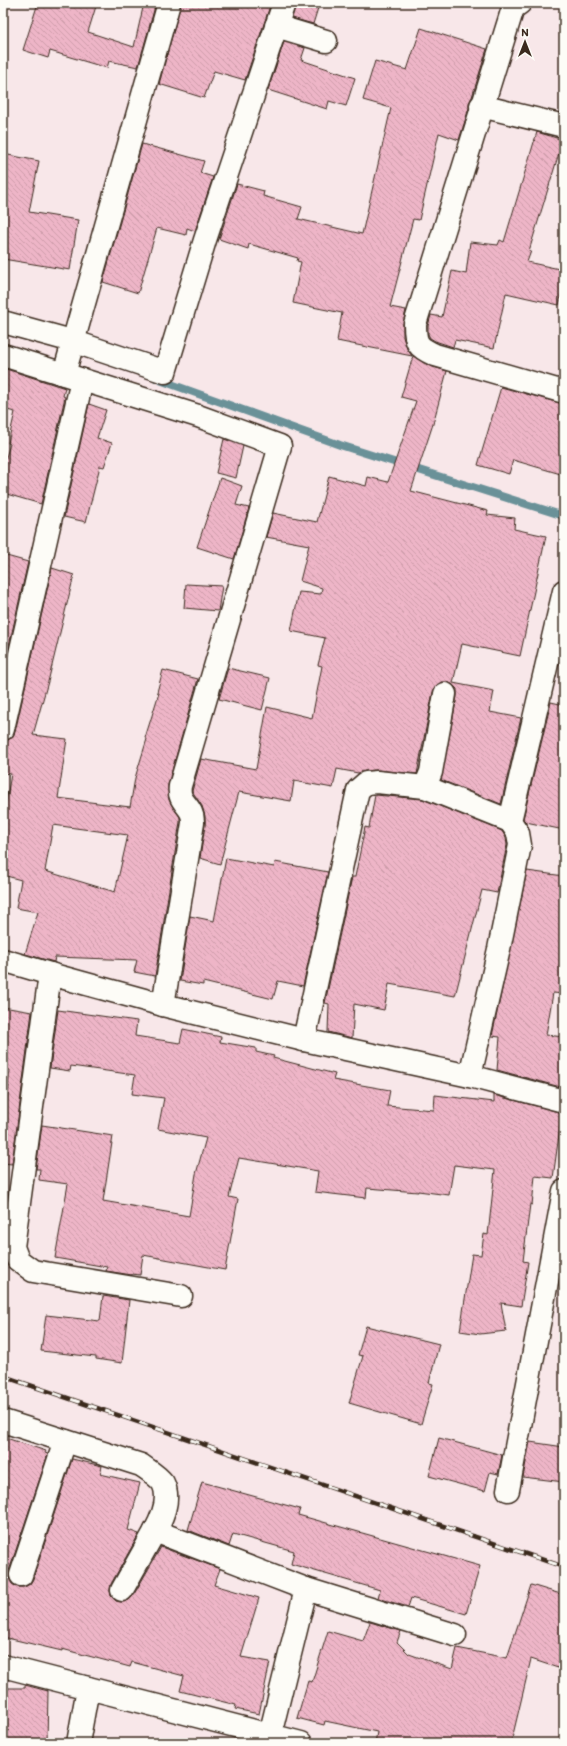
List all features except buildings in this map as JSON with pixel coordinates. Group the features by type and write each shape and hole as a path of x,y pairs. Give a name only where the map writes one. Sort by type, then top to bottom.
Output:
{"street":[{"path":"3,728 70,374 72,343 169,3"},
{"path":"3,322 165,372 205,240 284,3"},
{"path":"520,3 513,8 481,106 416,324 416,340 423,350 435,355 564,392"},
{"path":"276,26 326,41"},
{"path":"481,106 564,126"},
{"path":"3,355 70,374 198,416 280,446 180,786 180,799 191,811 194,817 163,1005"},
{"path":"510,821 564,591"},
{"path":"425,787 431,772 445,694"},
{"path":"304,1040 358,790 366,783 377,782 425,787 510,821 518,833 520,846 470,1076"},
{"path":"3,960 163,1005 304,1040 470,1076 564,1101"},
{"path":"50,974 13,1247 18,1260 33,1271 181,1296"},
{"path":"508,1490 564,1191"},
{"path":"3,1421 141,1465 163,1483 166,1497 164,1513 122,1590"},
{"path":"21,1575 65,1441"},
{"path":"155,1531 306,1589 455,1635"},
{"path":"270,1735 306,1589"},
{"path":"3,1666 301,1743"},
{"path":"78,1743 88,1688"}],"waterway":[{"path":"157,379 340,445 564,516"}],"railway":[{"path":"3,1376 564,1567"}]}
